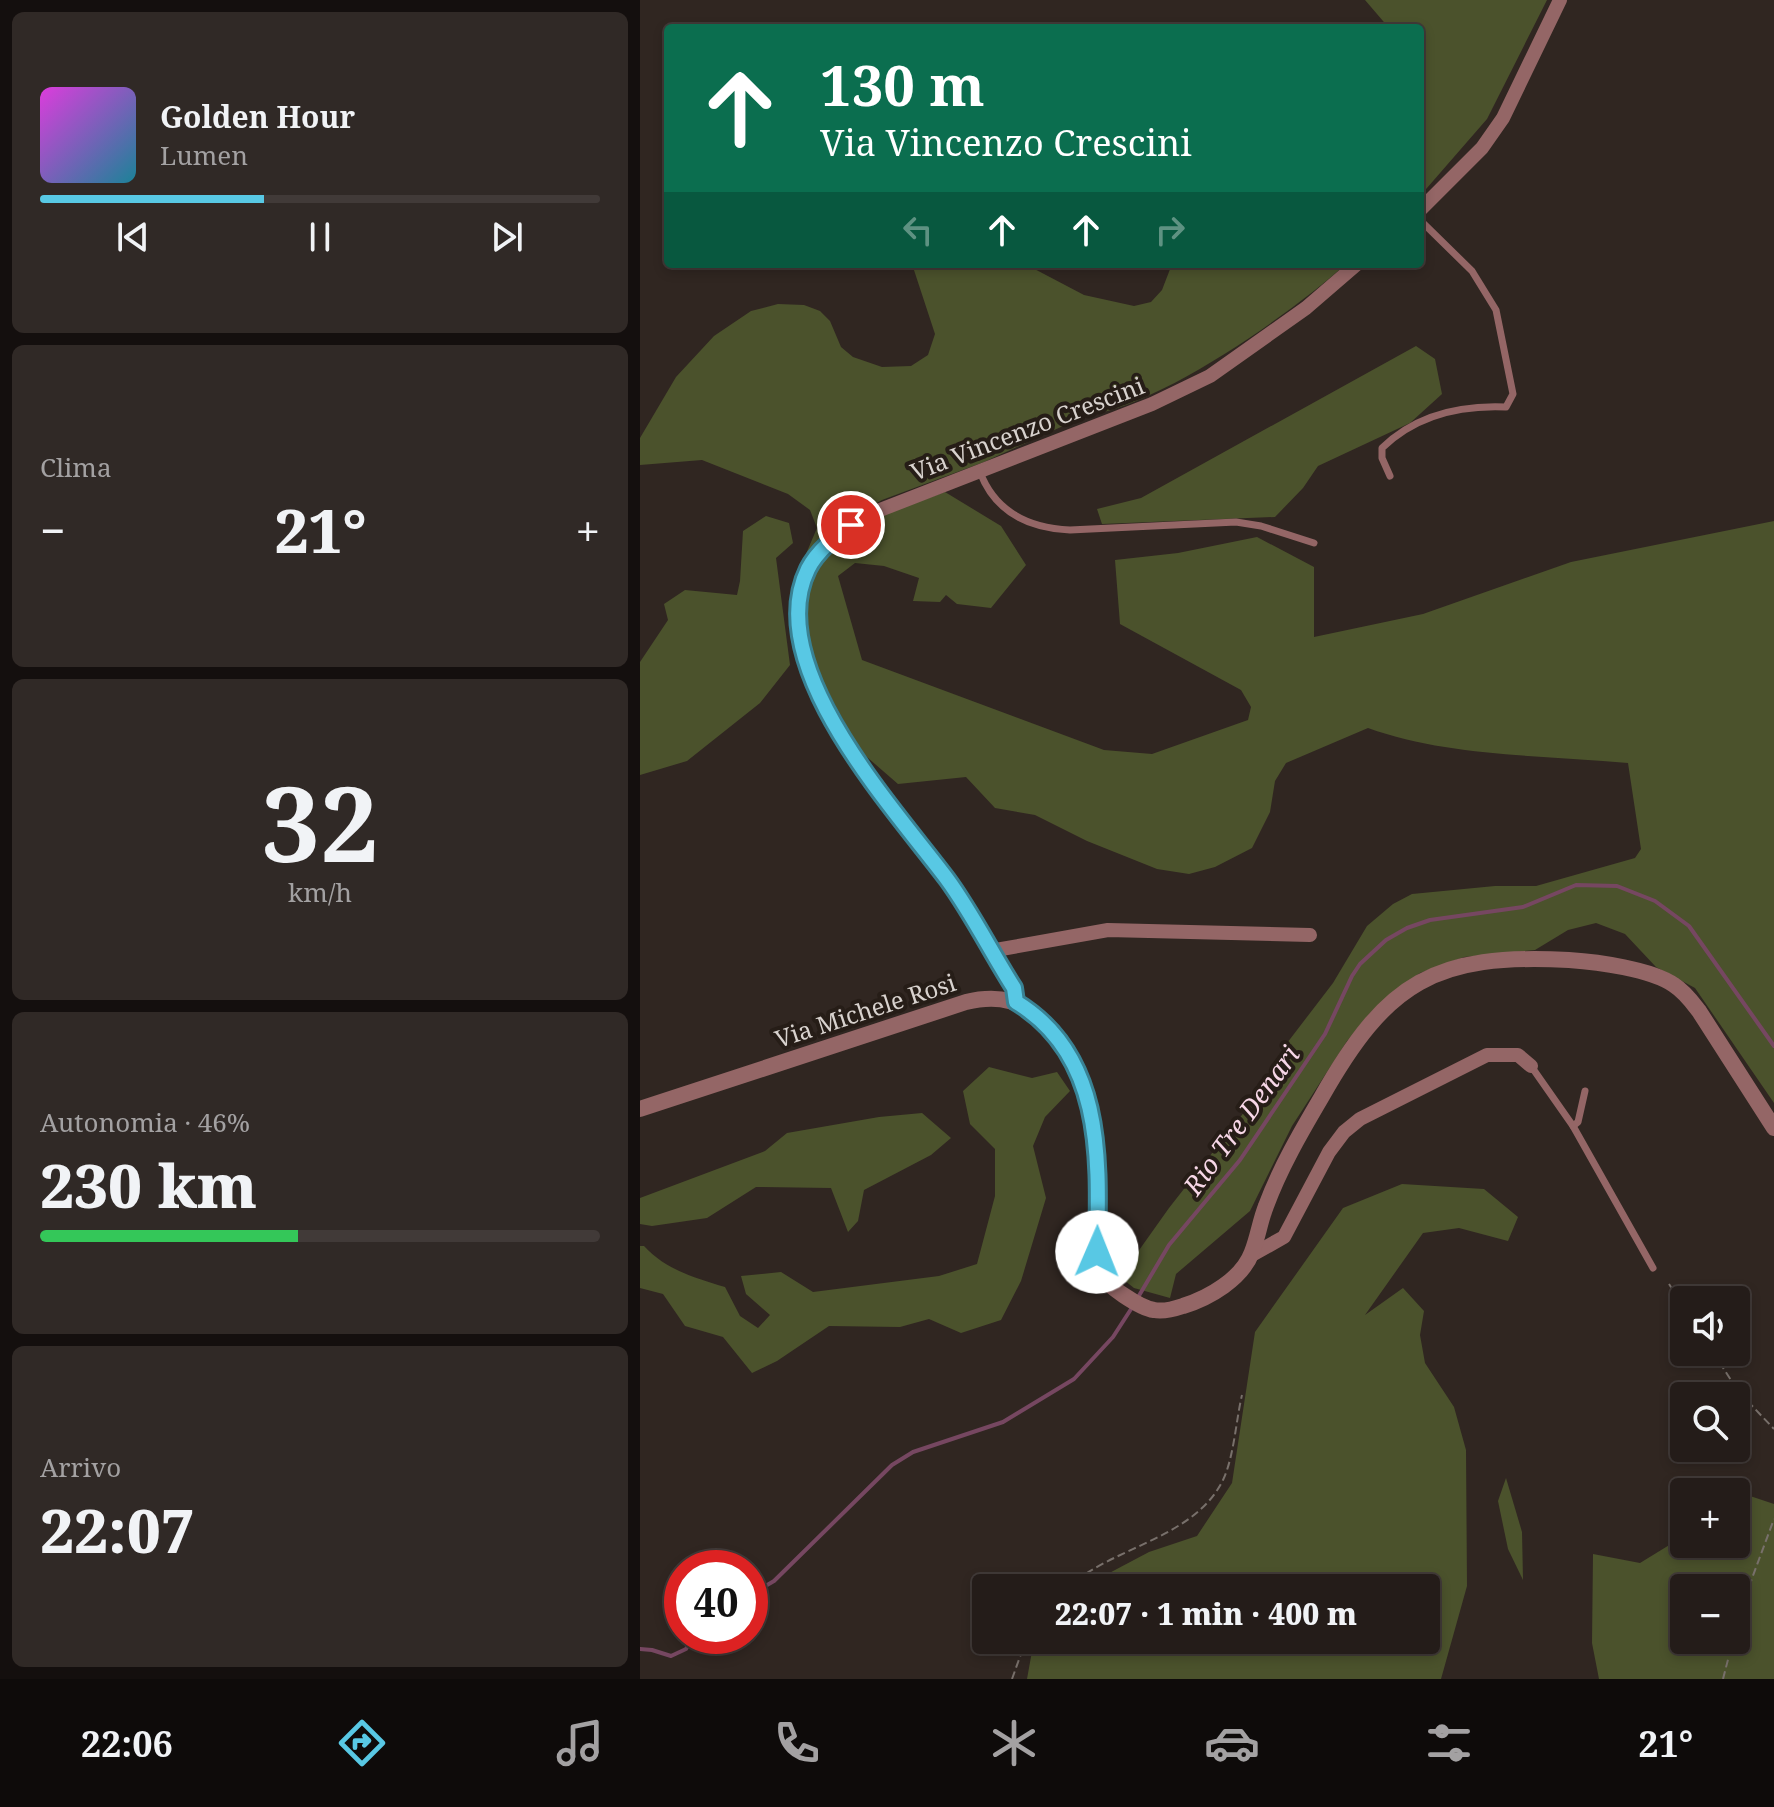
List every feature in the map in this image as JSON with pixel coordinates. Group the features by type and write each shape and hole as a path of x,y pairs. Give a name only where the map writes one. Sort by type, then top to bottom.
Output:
{"street":[{"path":"1424,206 1482,148 1503,118 1560,0"},
{"name":"Via Vincenzo Crescini","path":"1016,1002 1014,988 950,883 831,719 812,681 799,611 801,588 808,569 838,535 880,510 1152,404 1210,376 1306,308 1352,268"},
{"path":"990,951 1108,930 1310,935"},
{"path":"1252,1255 1271,1193 1302,1130 1353,1045 1393,1000 1421,982 1459,965 1513,959 1600,962 1669,982 1686,995 1699,1011 1774,1128"},
{"name":"Via Michele Rosi","path":"640,1109 966,1002 992,997 1016,1002"},
{"path":"1016,1002 1038,1017 1057,1038 1073,1063 1087,1098 1097,1143 1097,1260 1100,1273 1109,1284 1142,1306 1164,1311 1203,1300 1226,1283 1252,1255 1277,1243 1287,1233 1329,1152 1344,1132 1360,1119 1487,1055 1518,1055 1531,1066"}],"lane":[{"path":"1390,476 1382,458 1382,448 1391,439 1443,411 1506,407 1513,394 1496,310 1472,271 1424,224"},
{"path":"979,470 994,500 1026,520 1048,528 1070,530 1236,522 1261,526 1314,543"},
{"path":"1531,1066 1573,1126 1653,1268"},
{"path":"1573,1126 1578,1122 1585,1091"}],"path":[{"path":"1722,1366 1738,1391 1774,1429"},
{"path":"1085,1574 1173,1528 1207,1505 1224,1478 1242,1395"},
{"path":"1750,1584 1774,1519"},
{"path":"1012,1679 1021,1654"},
{"path":"1723,1679 1729,1654"}],"green space":[{"path":"1365,0 1547,0 1487,119 1424,191 1424,24 1386,24"},
{"path":"913,268 1033,268 1084,295 1134,306 1151,302 1162,290 1170,268 1341,268 1258,332 1186,377 1115,409 1085,416 984,462 882,500 858,514 808,563 803,561 817,528 810,510 788,494 702,460 640,465 640,438 676,377 714,336 751,311 778,304 804,305 820,311 830,321 841,347 853,357 882,367 911,366 928,355 935,334"},
{"path":"1416,346 1435,359 1442,394 1410,423 1318,466 1303,488 1275,517 1102,524 1097,509 1141,498"},
{"path":"945,492 1001,526 1026,565 991,608 957,604 946,595 940,602 913,601 919,578 884,566 855,563 838,576 862,660 1104,750 1152,754 1248,720 1251,707 1241,690 1120,624 1115,560 1178,553 1257,537 1314,567 1314,637 1423,614 1571,562 1774,521 1774,1103 1695,988 1656,967 1625,934 1596,923 1568,930 1535,950 1464,957 1420,973 1369,1014 1347,1041 1292,1126 1250,1211 1176,1274 1170,1298 1134,1288 1120,1277 1169,1208 1256,1097 1284,1047 1333,983 1367,926 1393,904 1412,894 1495,886 1536,886 1635,858 1641,849 1628,763 1463,750 1399,738 1368,728 1286,763 1275,781 1270,812 1252,848 1215,867 1189,874 1157,869 1087,841 1035,815 995,808 966,777 898,784 860,751 810,658 804,612 808,574 825,551 865,521"},
{"path":"766,516 789,523 793,543 776,558 790,665 760,703 687,761 640,775 640,662 668,620 664,604 685,590 737,595 743,531"},
{"path":"989,1067 1032,1078 1057,1072 1070,1091 1045,1117 1033,1146 1046,1198 1021,1281 1001,1320 961,1333 929,1319 900,1327 829,1326 777,1361 752,1373 723,1337 685,1326 663,1294 640,1288 640,1246 644,1246 671,1267 725,1287 740,1316 758,1328 770,1315 746,1294 741,1276 781,1272 813,1292 939,1276 977,1264 995,1196 995,1149 970,1124 963,1091"},
{"path":"922,1113 951,1138 931,1155 864,1190 858,1221 848,1232 831,1188 756,1187 707,1218 652,1226 640,1224 640,1198 765,1151 787,1133"},
{"path":"1402,1184 1484,1189 1518,1217 1508,1241 1459,1228 1423,1233 1365,1315 1403,1288 1424,1311 1420,1335 1425,1363 1454,1407 1466,1450 1467,1586 1441,1679 1027,1679 1031,1654 1440,1654 1440,1574 1107,1574 1149,1552 1197,1536 1232,1483 1255,1332 1343,1208"},
{"path":"1506,1478 1522,1532 1523,1580 1508,1549 1498,1501"},
{"path":"1750,1496 1774,1504 1774,1679 1599,1679 1592,1643 1593,1554 1640,1563 1670,1545 1670,1558 1750,1558"}],"waterway":[{"name":"Rio Tre Denari","path":"1137,1299 1169,1245 1240,1160 1325,1034 1360,964 1386,940 1407,928 1430,920 1523,907 1576,885 1617,886 1655,901 1689,926 1774,1046"},
{"name":"Rio Tre Denari","path":"768,1584 892,1465 913,1452 1003,1422 1074,1379 1113,1337 1133,1306"},
{"name":"Rio Tre Denari","path":"640,1649 664,1654"},
{"name":"Rio Tre Denari","path":"665,1654 675,1654"}],"route":[{"path":"851,525 815,559 801,588 800,627 812,681 850,749 950,883 1014,988 1016,1002 1048,1026 1073,1063 1095,1126 1097,1252"}]}
